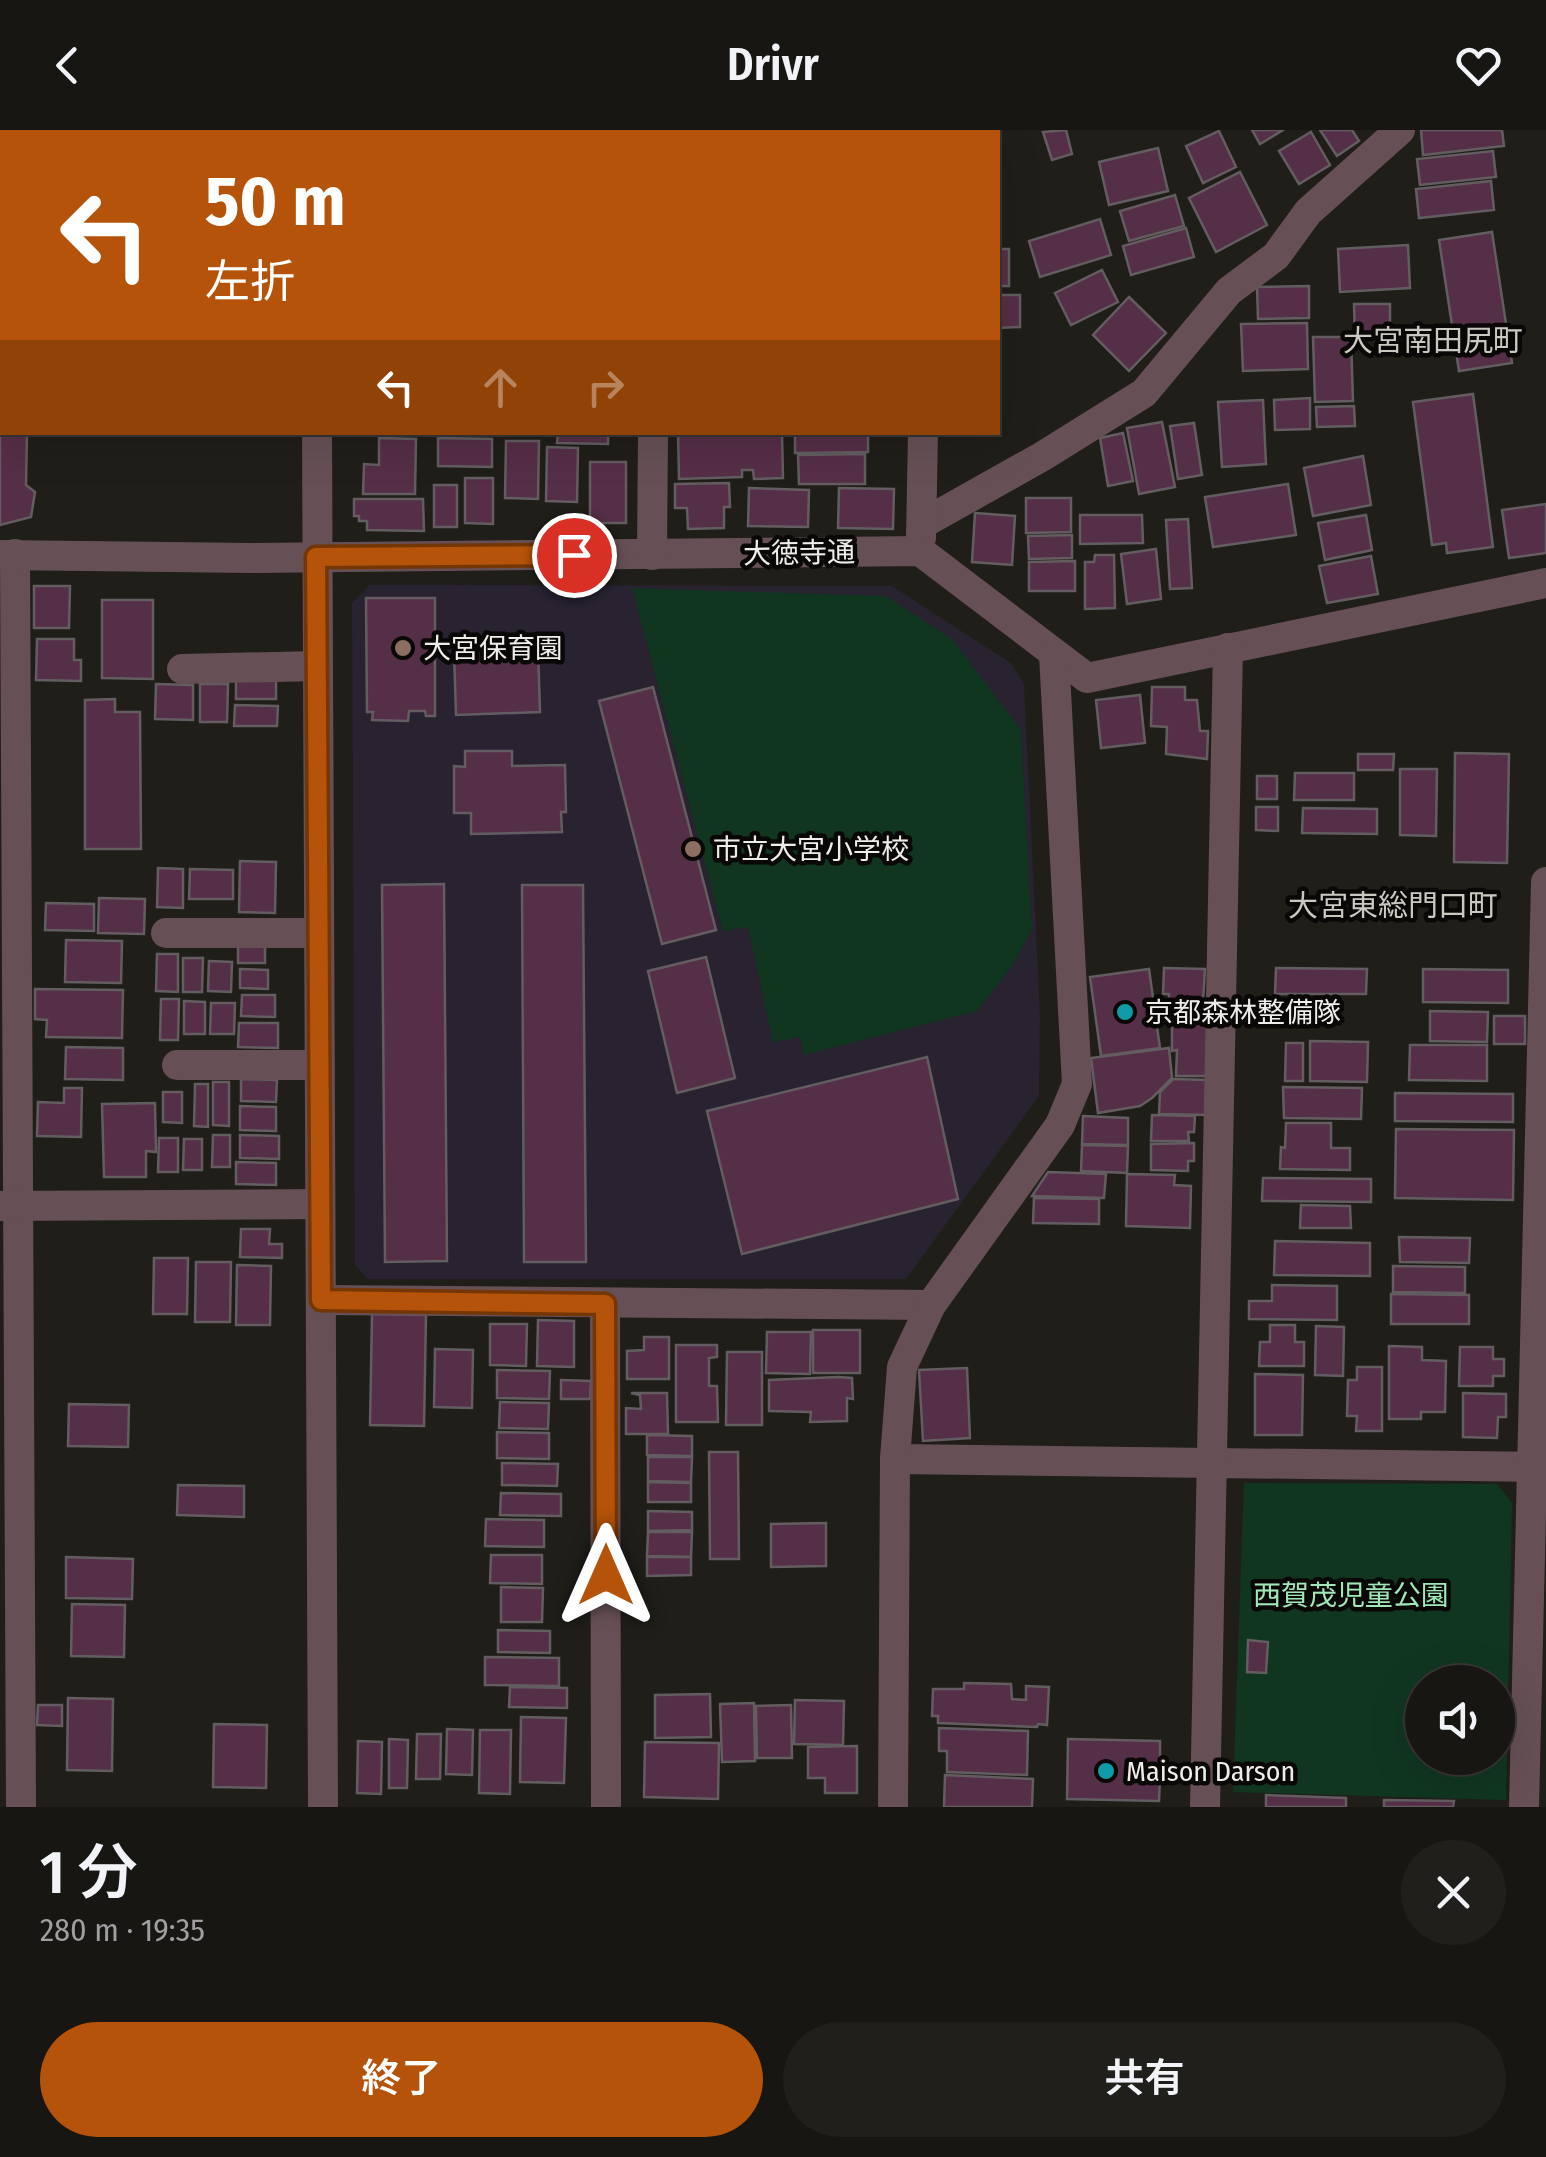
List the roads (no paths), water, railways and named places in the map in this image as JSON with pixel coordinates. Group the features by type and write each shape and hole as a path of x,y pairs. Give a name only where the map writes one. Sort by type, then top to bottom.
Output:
{"street":[{"path":"921,538 1144,393 1229,291 1276,256 1308,212 1400,130"},
{"path":"317,435 324,1807"},
{"path":"652,555 653,435"},
{"path":"922,435 921,538 1087,678 1546,582"},
{"name":"大徳寺通","path":"8,554 652,555 921,538"},
{"path":"8,554 10,1512 21,1807"},
{"path":"1205,1807 1228,648"},
{"path":"893,1807 895,1460 902,1366 930,1305 1060,1125 1077,1084 1054,654"},
{"path":"182,669 317,666"},
{"path":"1524,1807 1540,1467 1546,882"},
{"path":"166,934 318,933"},
{"path":"177,1066 319,1065"},
{"path":"9,1206 320,1204"},
{"path":"321,1300 930,1305"},
{"path":"605,1304 606,1807"},
{"path":"895,1460 1540,1467"}],"place":[{"name":"大宮保育園","path":"403,648"},
{"name":"市立大宮小学校","path":"693,849"},
{"name":"京都森林整備隊","path":"1125,1012"},
{"name":"Maison Darson","path":"1106,1771"}],"district":[{"name":"大宮南田尻町","path":"1433,341"},
{"name":"大宮東総門口町","path":"1393,906"}],"park label":[{"name":"西賀茂児童公園","path":"1351,1595"}]}
